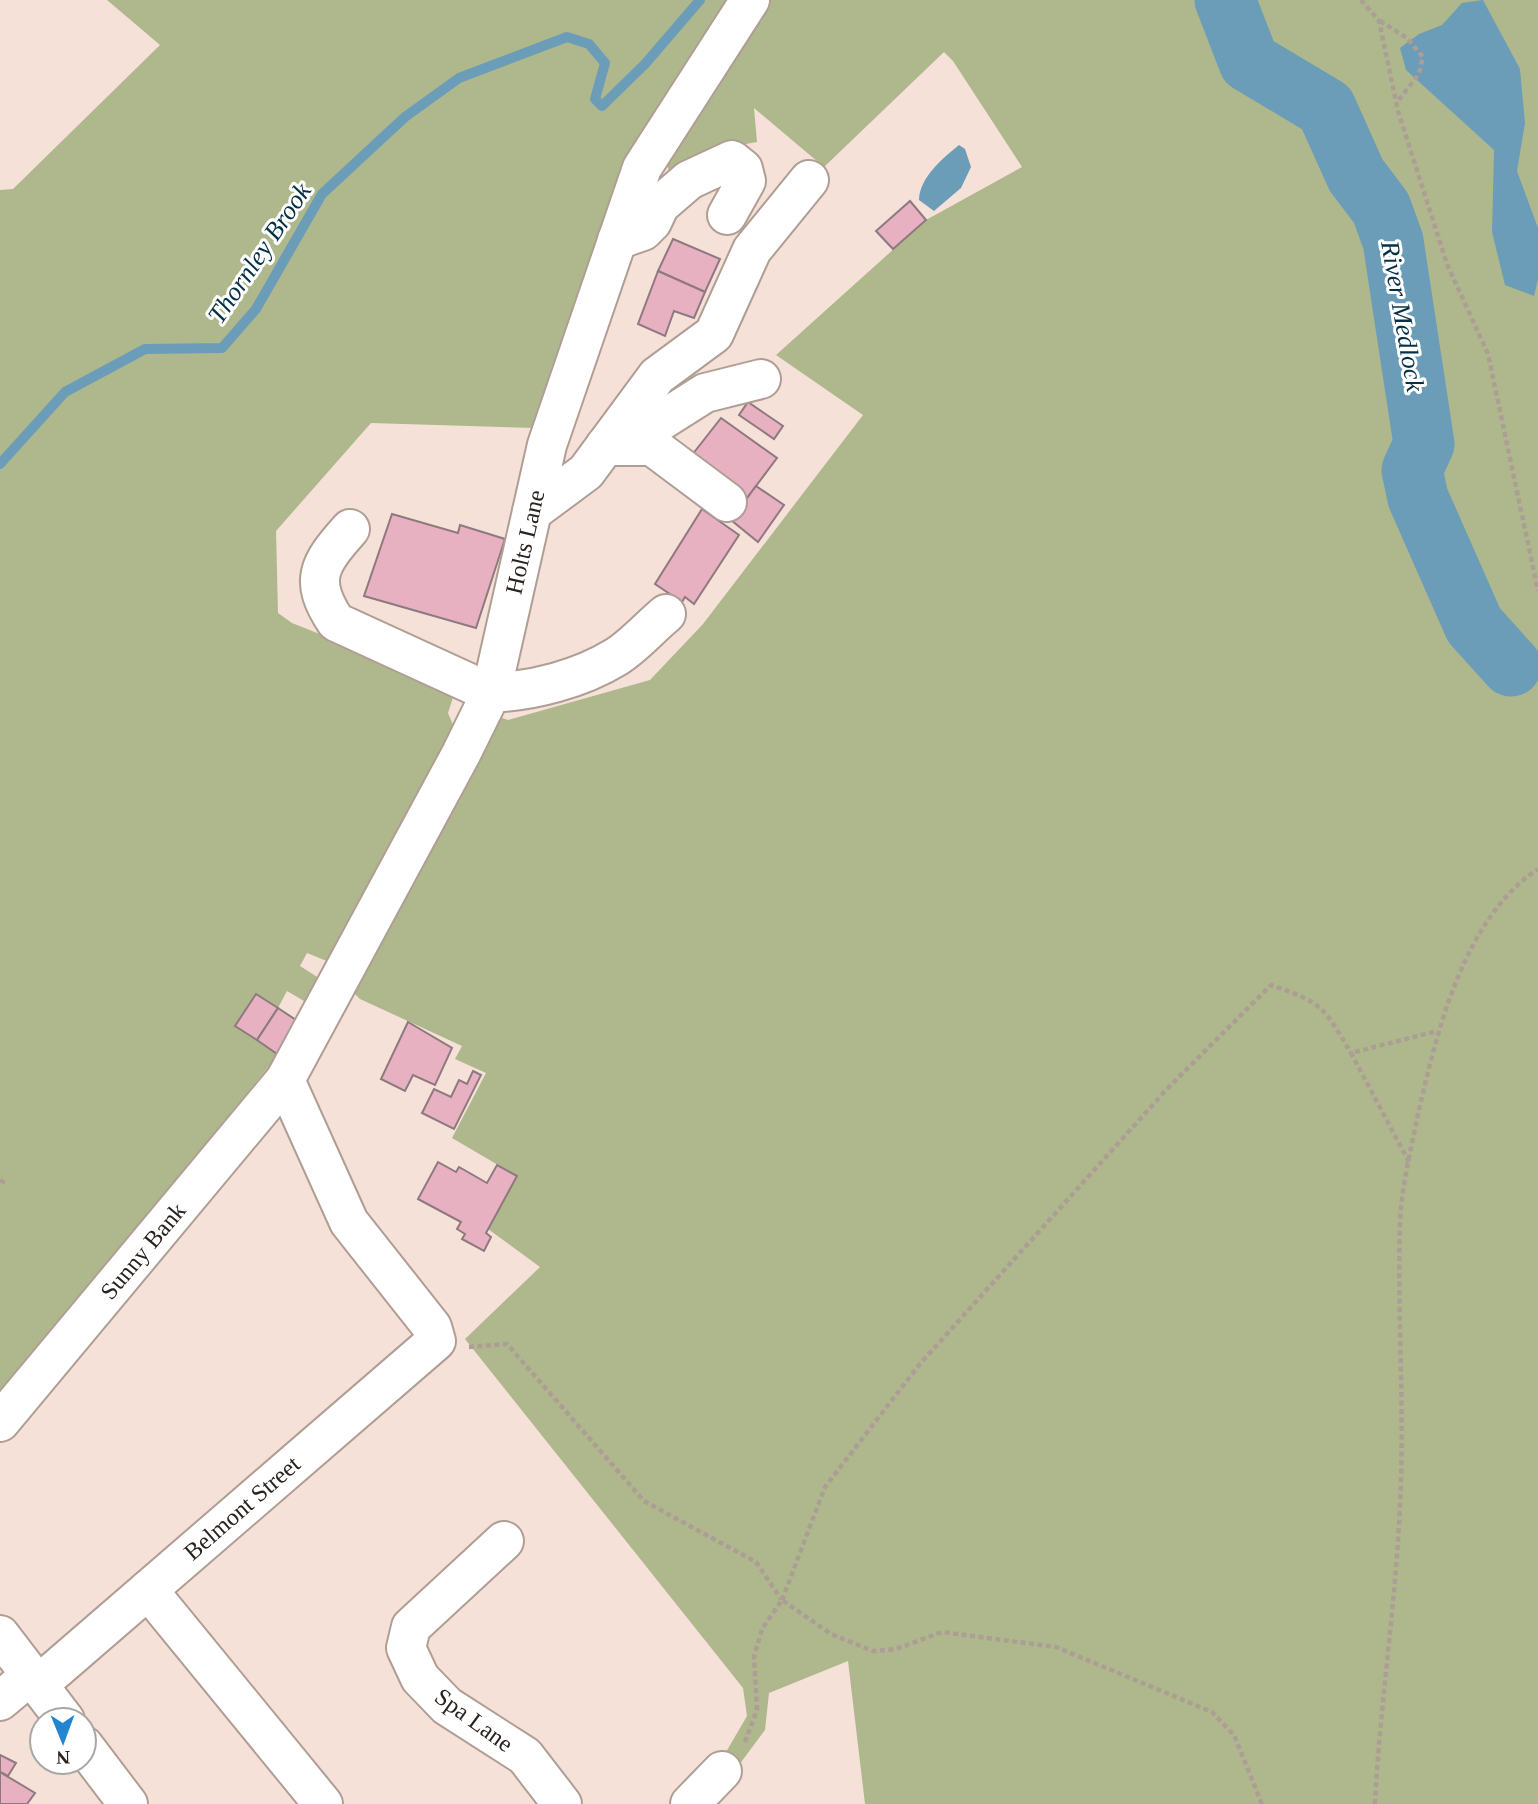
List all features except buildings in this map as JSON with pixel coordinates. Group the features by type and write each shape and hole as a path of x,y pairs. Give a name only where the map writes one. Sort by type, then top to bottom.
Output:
{"street":[{"name":"Holts Lane","path":"285,1080 491,694 547,445 642,168 750,0"},
{"path":"617,240 643,231 652,222 660,205 689,180 732,160 743,169 746,181 727,215"},
{"path":"532,512 586,472 627,412 657,376 714,334 752,250 809,180"},
{"path":"605,446 645,431 705,393 761,379"},
{"path":"605,446 652,446 727,502"},
{"path":"350,529 326,556 320,580 320,599 336,622 491,694 519,692 585,671 617,656 666,614"},
{"path":"285,1080 349,1222 434,1334"},
{"name":"Sunny Bank","path":"0,1422 285,1080"},
{"name":"Belmont Street","path":"0,1701 34,1680 148,1590 434,1334"},
{"name":"Spa Lane","path":"504,1541 411,1628 406,1648 420,1678 447,1706 525,1756 562,1804"},
{"path":"148,1590 323,1804"},
{"path":"0,1635 54,1706"},
{"path":"98,1769 115,1798"},
{"path":"690,1804 722,1770"}],"path":[{"path":"1360,0 1379,21 1407,38 1423,57 1419,74 1396,103"},
{"path":"1379,21 1396,103 1447,264 1488,354 1538,591"},
{"path":"1375,1804 1380,1711 1397,1570 1404,1433 1400,1222 1409,1162 1437,1031 1470,949 1516,883 1538,869"},
{"path":"722,1770 741,1753 757,1710 754,1656 762,1629 782,1600 825,1487 919,1365 1167,1089 1271,985 1308,998 1326,1011 1409,1162"},
{"path":"1351,1053 1437,1031"},
{"path":"0,1180 3,1182 0,1185"},
{"path":"434,1334 463,1347 507,1344 644,1501 756,1562 782,1600 831,1634 873,1651 896,1649 942,1632 1056,1647 1212,1712 1234,1735 1262,1804"}],"green space":[{"path":"107,0 731,0 636,140 537,428 371,423 276,531 278,613 292,623 456,688 448,713 459,739 334,964 307,953 300,966 322,980 309,1004 287,991 278,1008 256,994 235,1026 278,1055 0,1400 0,190 13,189 160,45"},
{"path":"758,0 1538,0 1538,1804 865,1804 848,1661 769,1693 765,1730 736,1769 722,1759 747,1716 743,1688 465,1339 540,1267 488,1229 517,1176 452,1138 486,1073 455,1059 462,1046 360,999 350,989 500,717 508,720 650,680 703,624 863,415 776,355 926,220 1022,167 953,61 944,52 824,167 754,108 757,142 735,146 673,180 661,151"}],"water":[{"path":"1483,0 1520,69 1525,123 1517,171 1538,228 1538,279 1534,296 1505,285 1492,232 1494,150 1406,70 1400,48 1419,34 1442,25 1462,3"},
{"path":"959,145 965,149 971,167 961,188 934,211 919,200 923,184 933,169"}],"waterway":[{"name":"Thornley Brook","path":"0,464 65,392 145,349 222,348 256,309 322,194 405,117 459,78 567,37 589,44 605,63 595,99 602,106 645,64 700,0"},
{"name":"River Medlock","path":"1225,0 1249,62 1326,108 1356,175 1381,208 1393,241 1424,444 1412,470 1418,498 1474,625 1511,666"}]}
